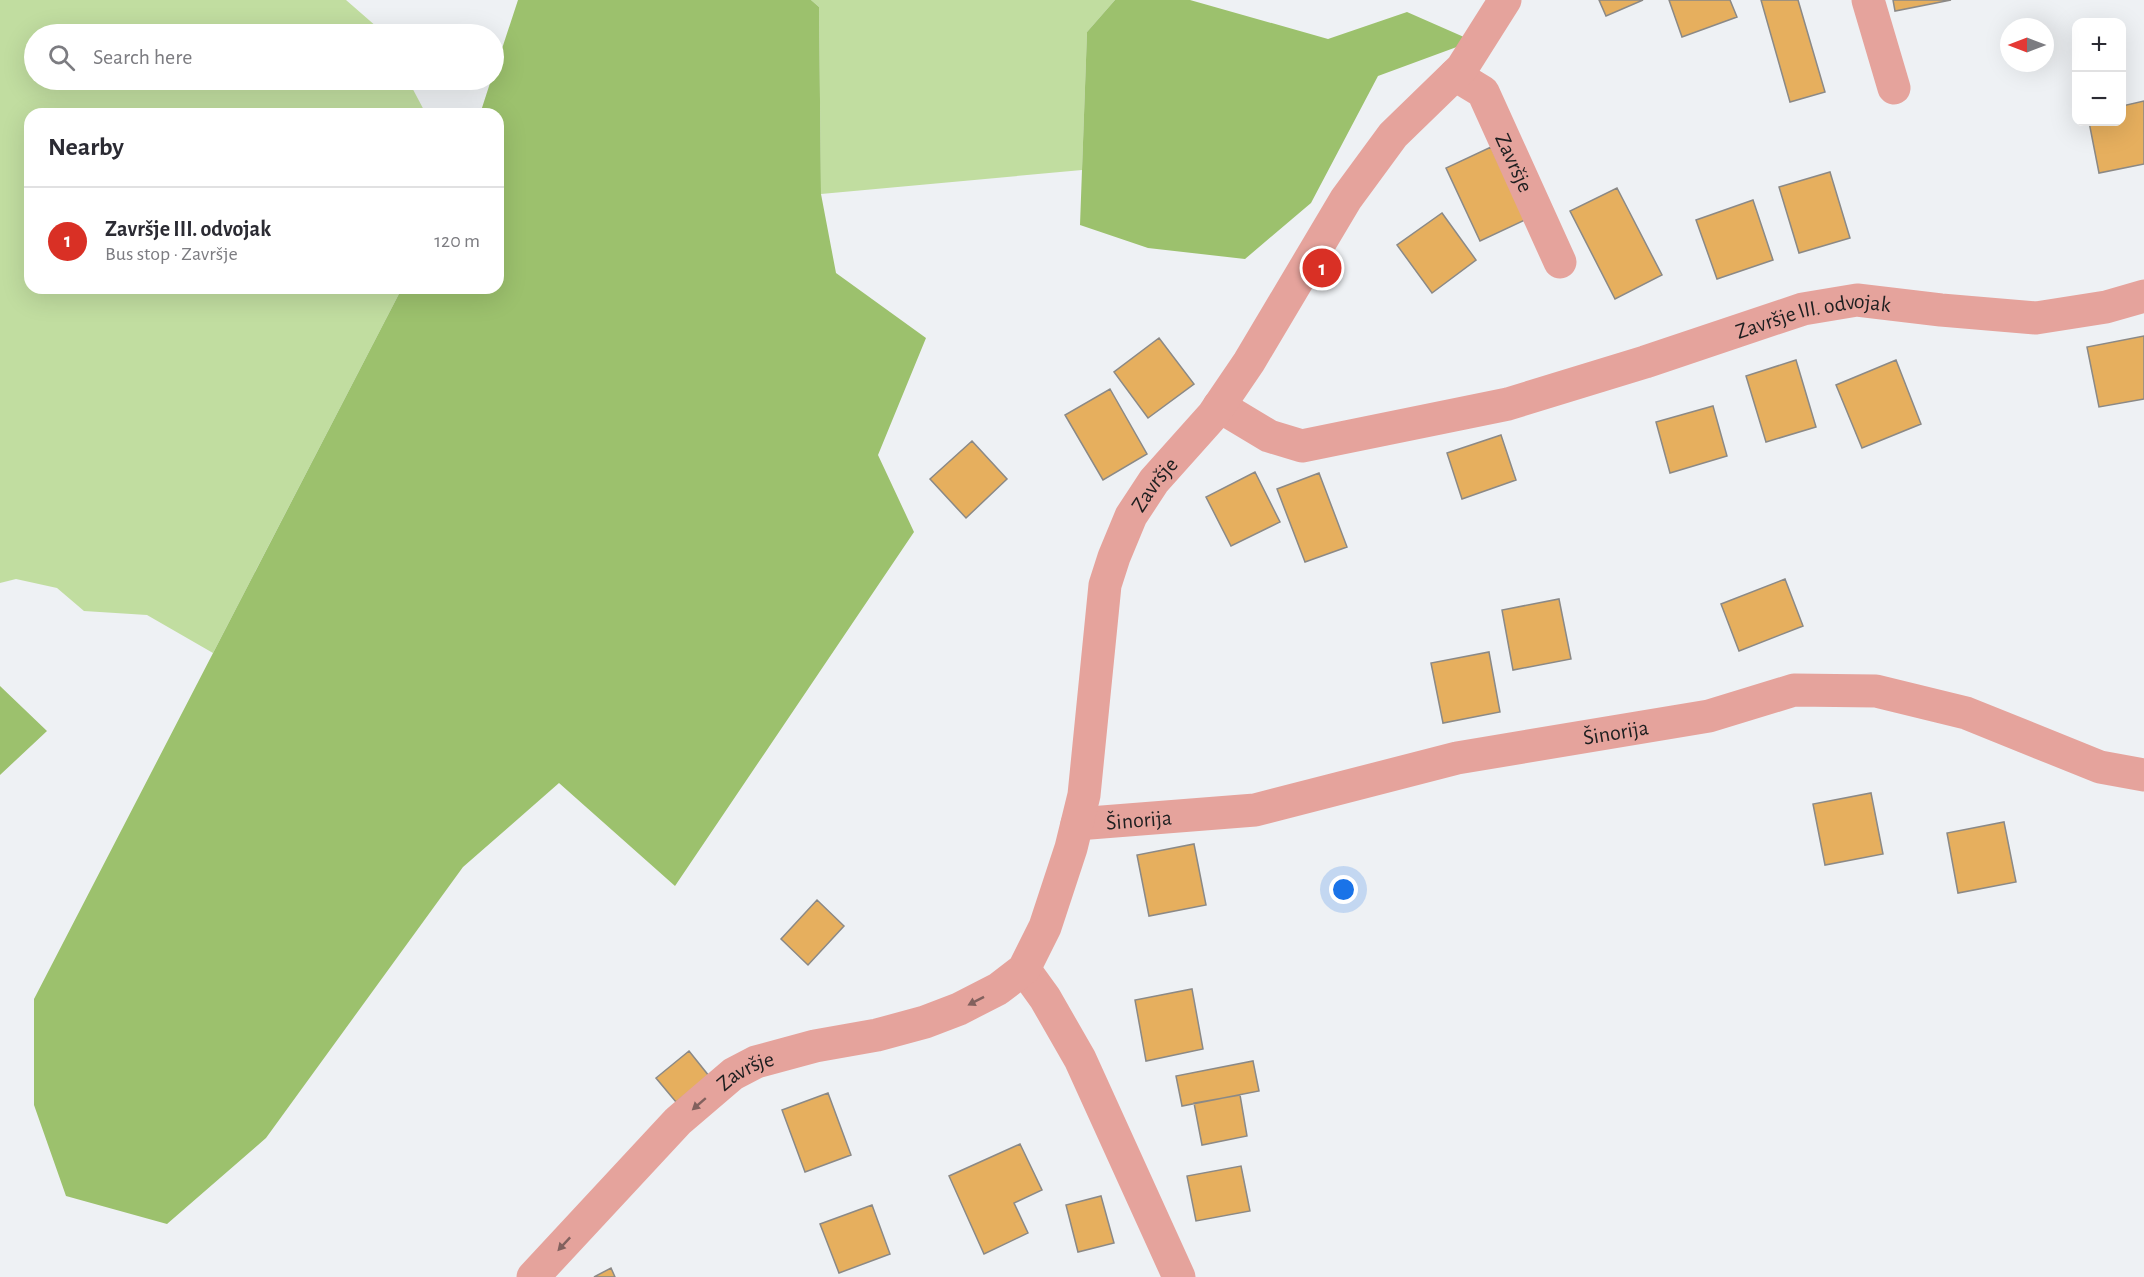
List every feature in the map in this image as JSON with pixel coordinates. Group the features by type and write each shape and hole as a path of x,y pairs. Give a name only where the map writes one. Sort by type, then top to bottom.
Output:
{"street":[{"name":"Završje","path":"533,1277 678,1121 733,1074 766,1059 925,1022 959,1009 998,989 1024,969 1045,927 1071,848 1084,795 1105,585 1131,516 1154,481 1219,406 1249,362 1346,199 1394,135 1462,68 1505,0"},
{"path":"1868,0 1894,88"},
{"name":"Završje","path":"1455,75 1483,92 1560,262"},
{"name":"Završje III. odvojak","path":"1219,406 1269,436 1302,446 1508,404 1814,307 1857,300 2036,318 2106,307 2144,296"},
{"name":"Šinorija","path":"1077,824 1255,810 1457,758 1709,716 1794,690 1876,691 1966,713 2100,766 2144,775"},
{"path":"1024,969 1045,998 1080,1059 1179,1277"}],"green space":[{"path":"0,0 346,0 374,24 24,24 24,90 413,90 423,108 24,108 24,294 399,294 213,653 147,615 84,611 57,588 16,579 0,583"},
{"path":"518,0 811,0 819,7 821,194 836,273 926,338 878,455 914,532 675,886 559,783 463,867 266,1138 167,1224 66,1196 34,1105 34,999 399,294 504,294 504,108 482,108 488,90 504,90 504,43"},
{"path":"811,0 1115,0 1087,32 1082,170 821,194 819,7"},
{"path":"1115,0 1190,0 1328,39 1407,12 1473,41 1378,76 1311,203 1245,259 1148,248 1080,225 1087,32"},
{"path":"0,686 47,731 0,775"}],"building":[{"path":"1599,0 1643,0 1606,16"},
{"path":"1669,0 1730,0 1737,17 1682,37"},
{"path":"1761,0 1798,0 1825,92 1790,102"},
{"path":"1893,0 1951,0 1895,11"},
{"path":"2144,101 2144,164 2099,173 2090,126 2126,126 2126,105"},
{"path":"1491,147 1525,220 1480,241 1446,168"},
{"path":"1830,172 1850,238 1799,253 1779,187"},
{"path":"1617,188 1662,275 1615,299 1570,211"},
{"path":"1753,200 1773,260 1717,279 1696,220"},
{"path":"1442,213 1476,260 1432,293 1397,245"},
{"path":"2144,336 2144,399 2099,407 2087,347"},
{"path":"1159,338 1194,384 1148,418 1114,372"},
{"path":"1796,360 1816,427 1766,442 1746,376"},
{"path":"1896,360 1921,424 1862,448 1836,385"},
{"path":"1110,389 1147,454 1103,480 1065,415"},
{"path":"1713,406 1727,456 1670,473 1656,422"},
{"path":"1501,435 1516,480 1462,499 1447,453"},
{"path":"972,441 1007,479 966,518 930,479"},
{"path":"1255,472 1280,522 1231,546 1206,497"},
{"path":"1319,473 1347,547 1305,562 1277,489"},
{"path":"1785,579 1803,626 1739,651 1721,604"},
{"path":"1559,599 1571,659 1513,670 1502,610"},
{"path":"1489,652 1500,712 1443,723 1431,663"},
{"path":"1871,793 1883,854 1825,865 1813,804"},
{"path":"2004,822 2016,882 1958,893 1947,833"},
{"path":"1194,844 1206,905 1149,916 1137,855"},
{"path":"817,900 844,926 808,965 781,939"},
{"path":"1192,989 1203,1049 1146,1061 1135,1000"},
{"path":"689,1051 709,1076 676,1102 656,1078"},
{"path":"1253,1061 1259,1091 1182,1106 1176,1076"},
{"path":"828,1093 851,1155 805,1172 782,1110"},
{"path":"1240,1095 1247,1136 1202,1145 1194,1103"},
{"path":"1020,1144 1042,1190 1014,1203 1028,1233 984,1254 949,1176"},
{"path":"1241,1166 1250,1211 1196,1221 1187,1176"},
{"path":"1101,1196 1114,1243 1078,1252 1066,1205"},
{"path":"872,1205 890,1254 839,1273 820,1224"},
{"path":"611,1268 615,1277 594,1277"}],"place":[{"name":"Završje III. odvojak","path":"1322,268"}]}
